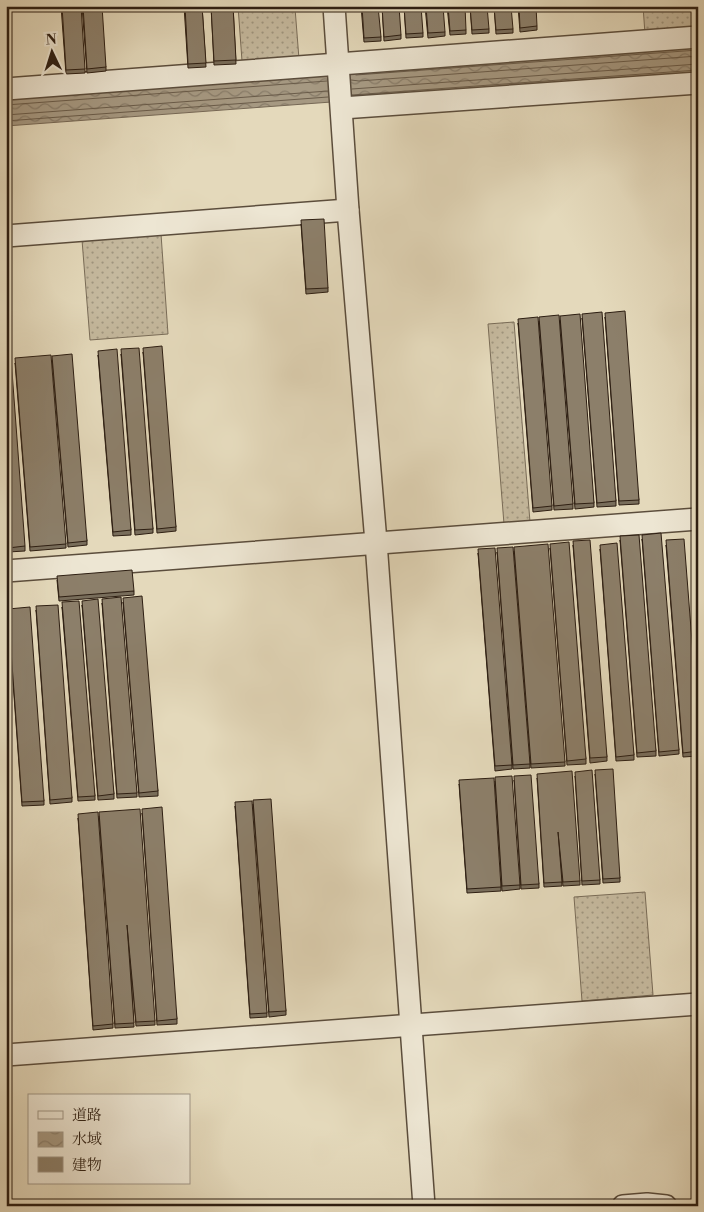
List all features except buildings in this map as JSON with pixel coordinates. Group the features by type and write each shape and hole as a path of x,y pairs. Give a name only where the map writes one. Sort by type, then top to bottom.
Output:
{"street":[{"path":"334,6 348,210 376,542 424,1206"},
{"path":"6,89 698,37"},
{"path":"342,108 698,83"},
{"path":"6,236 348,210"},
{"path":"6,570 698,519"},
{"path":"6,1055 698,1004"},
{"path":"623,1206 647,1204 666,1206"}],"shaded area":[{"path":"238,6 316,6 295,8 299,59 242,61"},
{"path":"643,6 698,6 698,31 645,34"},
{"path":"161,234 168,334 90,340 82,240"},
{"path":"514,322 530,522 504,524 488,324"},
{"path":"645,892 653,995 582,1001 574,897"}],"water":[{"path":"698,45 698,75 6,126 6,94"}]}
